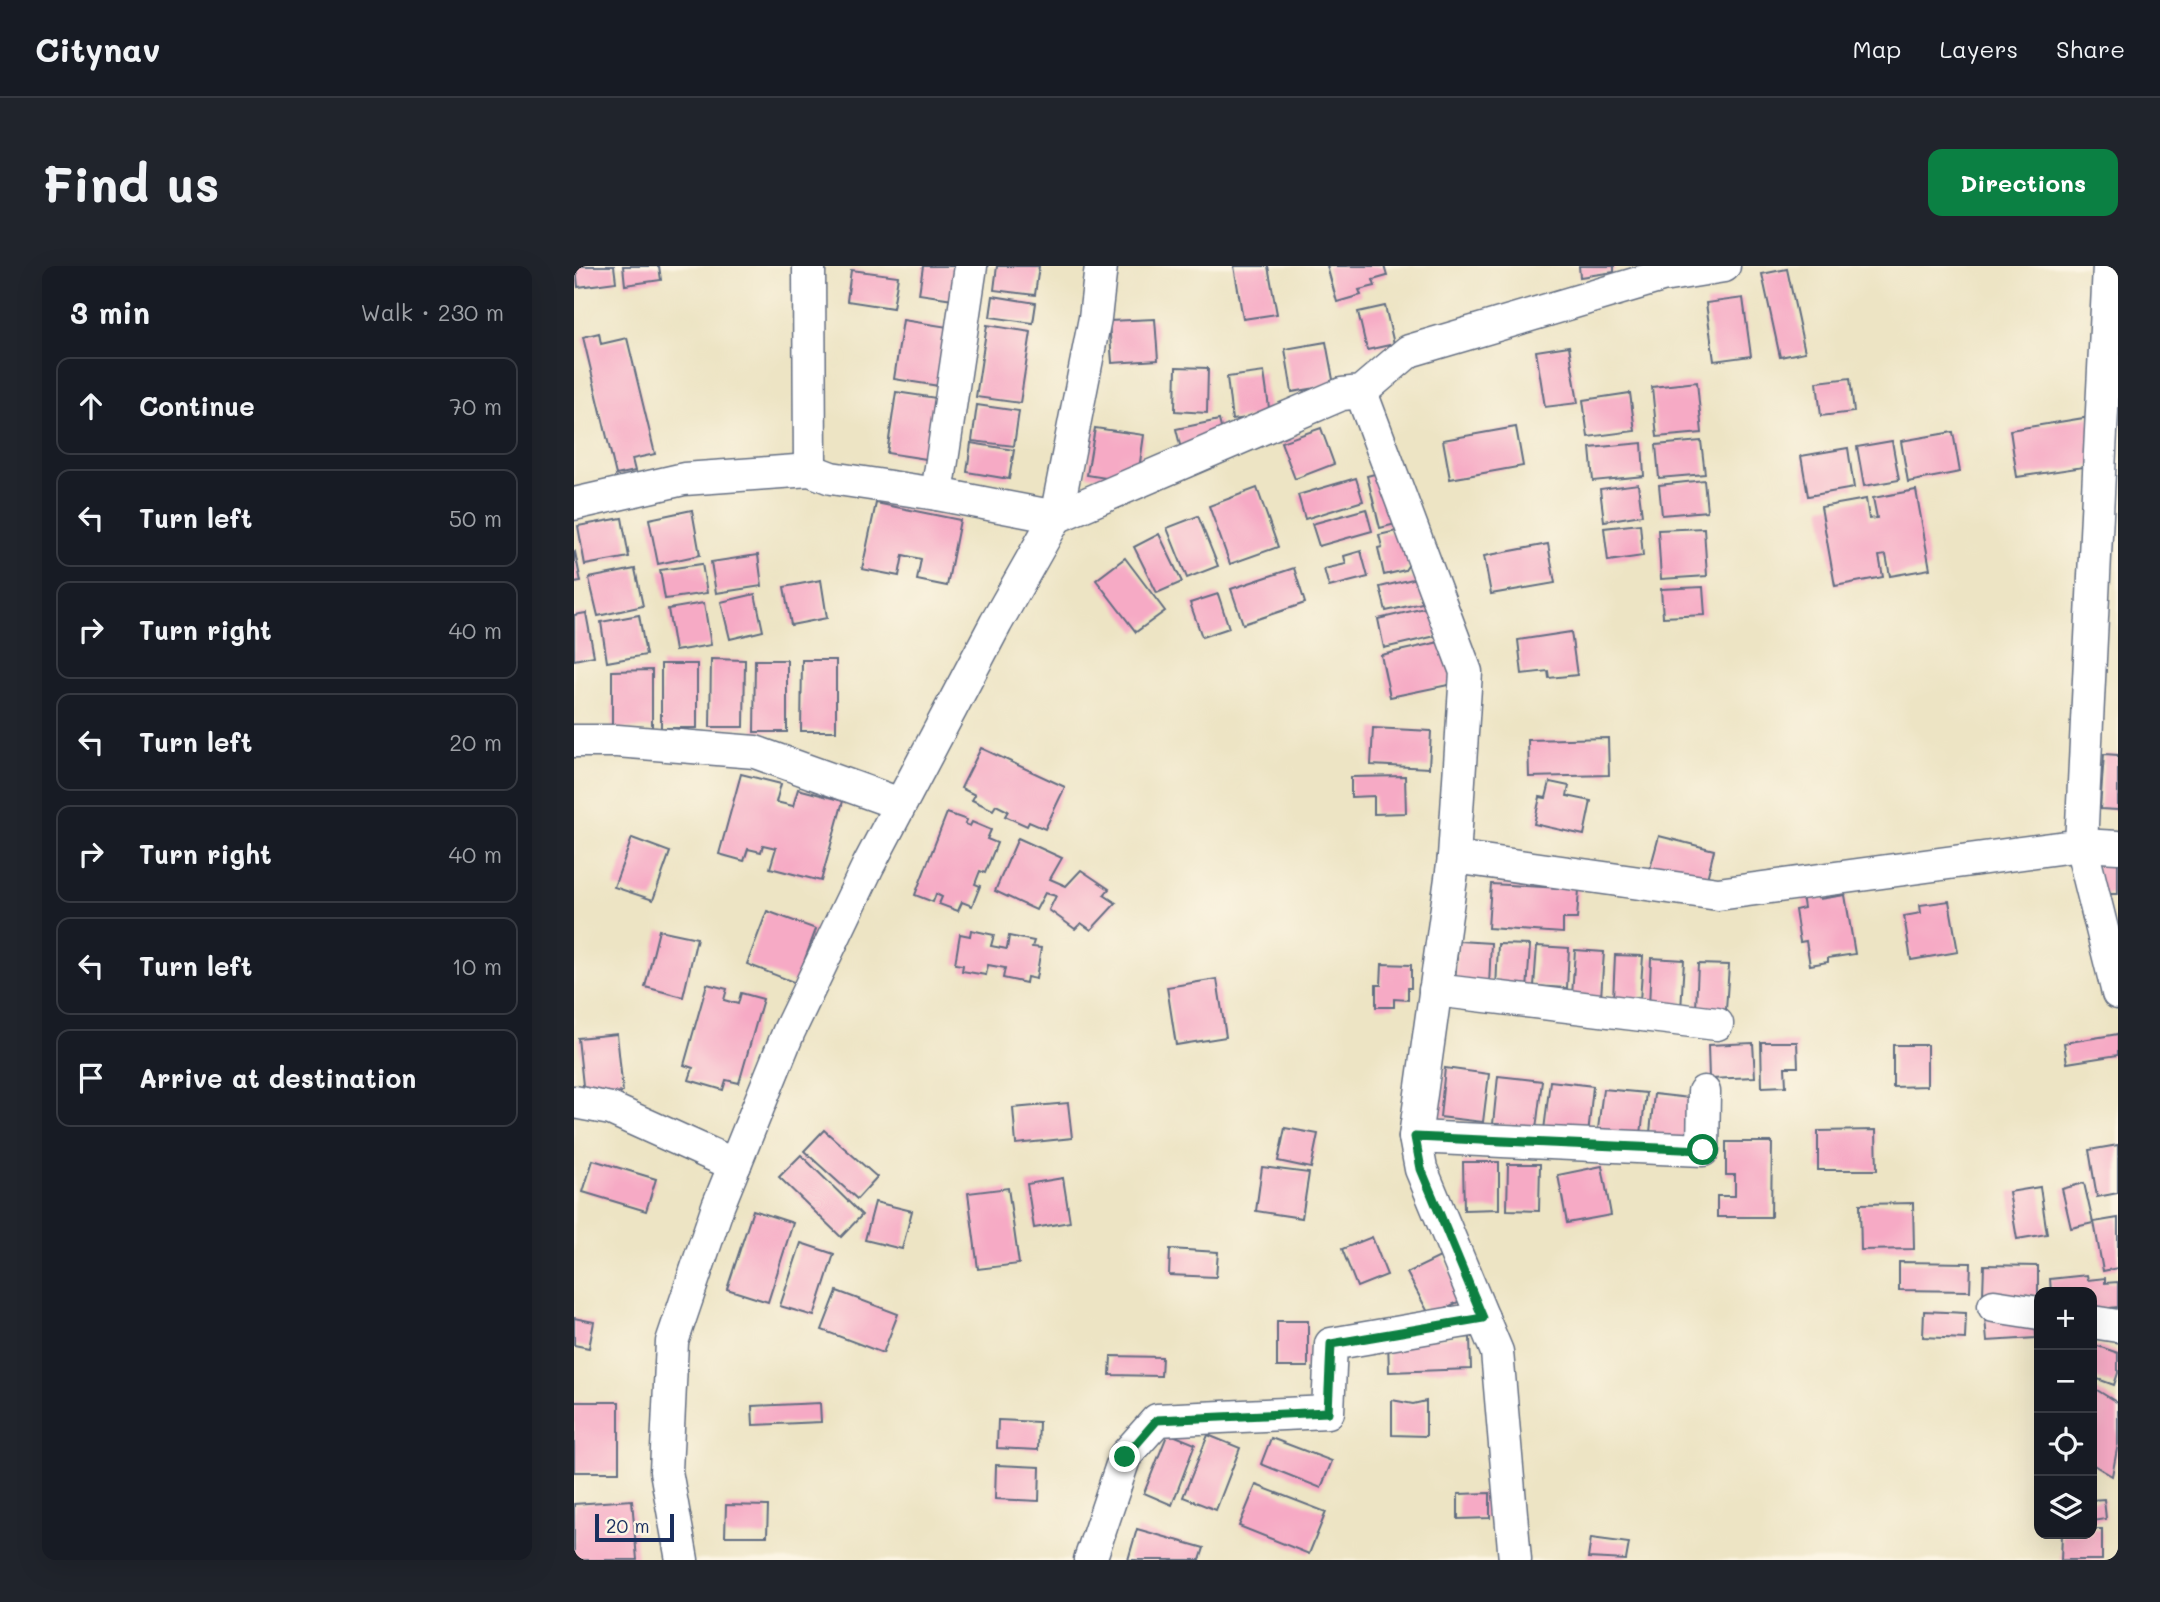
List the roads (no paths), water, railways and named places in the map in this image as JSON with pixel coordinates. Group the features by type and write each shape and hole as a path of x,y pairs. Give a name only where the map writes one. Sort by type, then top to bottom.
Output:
{"street":[{"path":"809,266 810,470"},
{"path":"937,494 971,266"},
{"path":"682,1560 666,1471 673,1342 719,1206 789,1031 900,804 1056,517 1095,317 1101,266"},
{"path":"574,504 684,479 810,470 831,478 937,494 1056,517 1342,394 1361,391 1409,351 1662,276 1724,266"},
{"path":"2109,266 2081,845 2118,993"},
{"path":"1361,391 1466,672 1454,857 1415,1137 1421,1169 1497,1352 1516,1560"},
{"path":"574,741 617,741 755,752 900,804"},
{"path":"1454,857 1718,894 2081,845 2118,847"},
{"path":"1435,990 1717,1024"},
{"path":"1415,1137 1703,1150 1704,1092"},
{"path":"574,1102 611,1109 735,1165"},
{"path":"1994,1306 2034,1312"},
{"path":"1090,1560 1125,1457 1157,1420 1328,1412 1331,1344 1483,1318"},
{"path":"2097,1323 2118,1326"}]}
